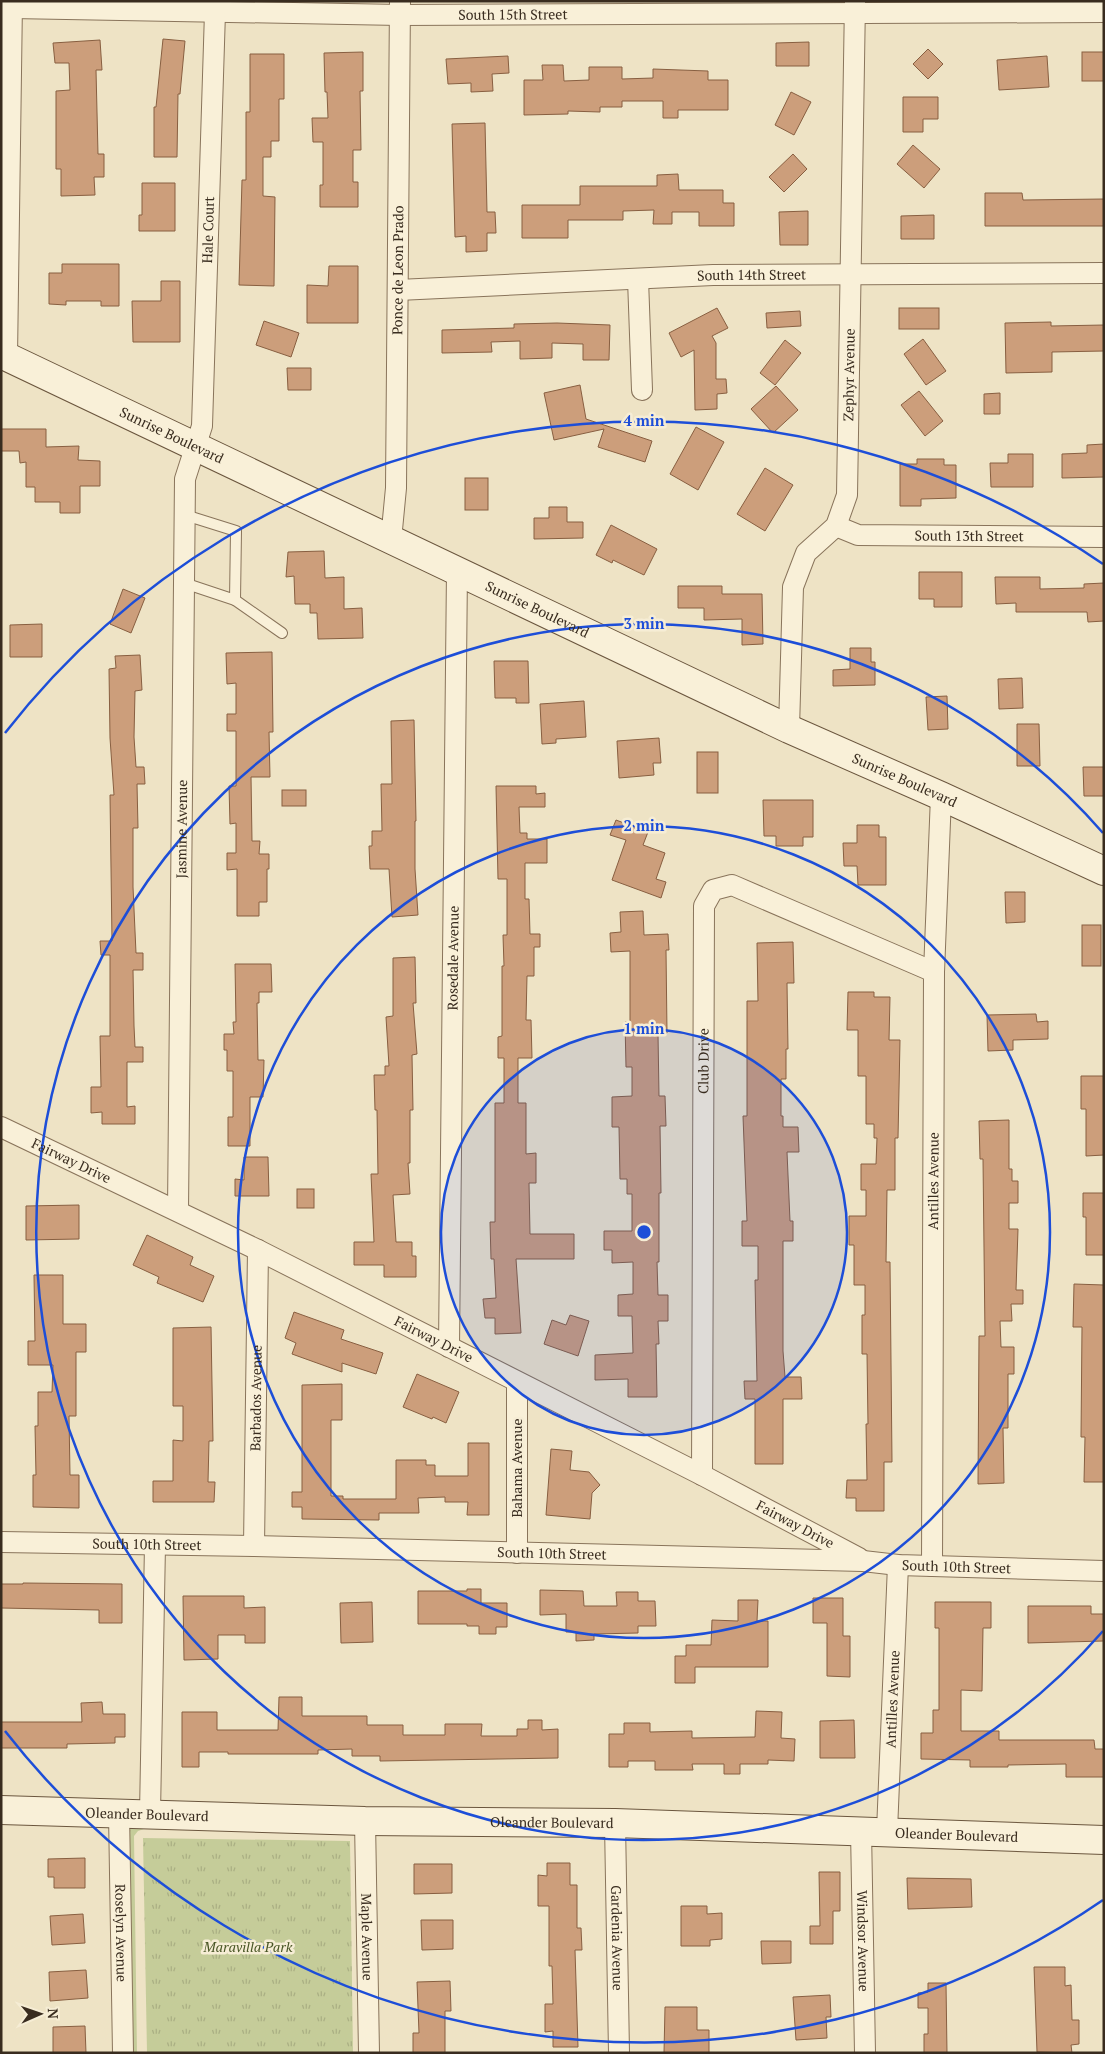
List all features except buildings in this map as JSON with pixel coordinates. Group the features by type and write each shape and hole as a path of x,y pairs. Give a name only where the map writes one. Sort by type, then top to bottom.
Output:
{"street":[{"name":"South 15th Street","path":"12,5 215,12 400,8 855,6 1093,8"},
{"path":"4,355 12,5"},
{"name":"Zephyr Avenue","path":"788,728 793,587 806,553 836,526 847,495 855,6"},
{"name":"Ponce de Leon Prado","path":"391,540 396,488 400,8"},
{"name":"Hale Court","path":"197,447 202,426 215,12"},
{"name":"South 14th Street","path":"398,290 713,275 1104,273"},
{"path":"638,279 642,390"},
{"name":"Sunrise Boulevard","path":"4,355 788,728 941,796 1104,872"},
{"name":"Jasmine Avenue","path":"178,1211 185,479 197,447"},
{"name":"South 13th Street","path":"836,526 858,535 1104,537"},
{"name":"Rosedale Avenue","path":"449,1347 457,570"},
{"name":"Antilles Avenue","path":"932,1566 934,972 941,796"},
{"name":"Club Drive","path":"702,1475 704,906 713,890 732,885 934,972"},
{"name":"Fairway Drive","path":"1,1128 258,1250 517,1383 702,1475 862,1561"},
{"name":"Barbados Avenue","path":"254,1546 258,1250"},
{"name":"Bahama Avenue","path":"517,1383 517,1553"},
{"name":"South 10th Street","path":"1,1542 254,1546 862,1561 898,1565 1104,1571"},
{"path":"150,1814 155,1545"},
{"name":"Antilles Avenue","path":"874,1831 898,1565"},
{"name":"Oleander Boulevard","path":"1,1810 119,1812 365,1821 615,1823 1104,1840"},
{"name":"Roselyn Avenue","path":"119,1812 123,2053"},
{"name":"Maple Avenue","path":"365,1821 369,2053"},
{"name":"Gardenia Avenue","path":"615,1823 619,2053"},
{"name":"Windsor Avenue","path":"865,2053 874,1831"}],"lane":[{"path":"185,515 236,531 235,600"},
{"path":"184,583 235,600 282,633"}],"green space":[{"path":"129,1821 350,1832 144,1829 138,1831 134,1836 137,2053 133,2053"},
{"name":"Maravilla Park","path":"143,1838 350,1841 353,2053 147,2053"}]}
